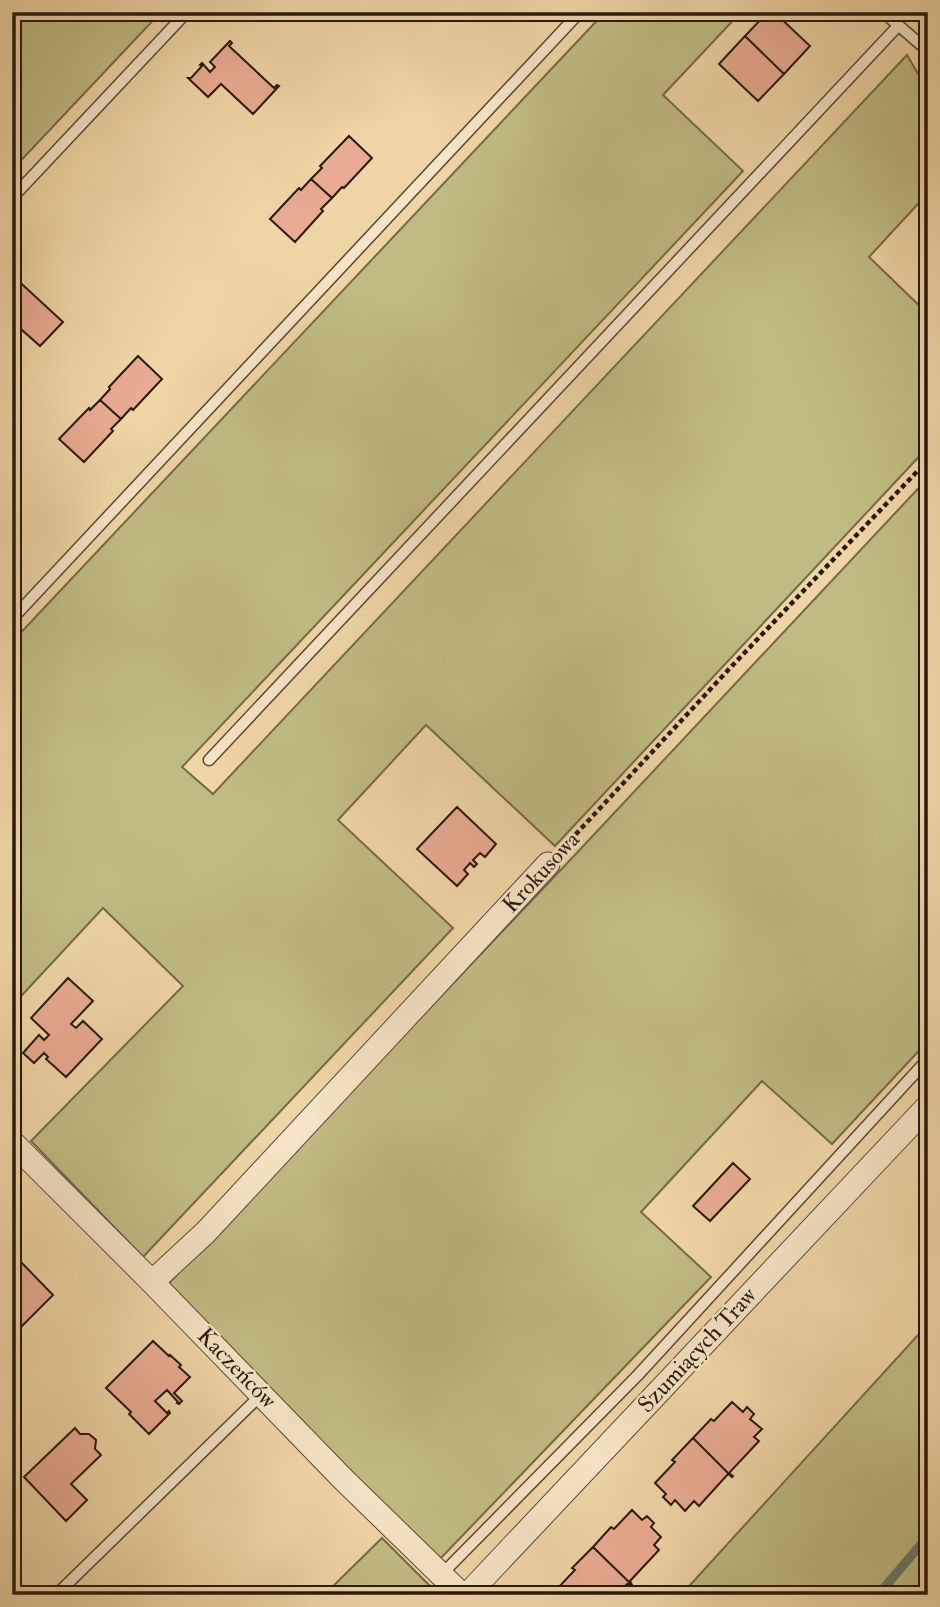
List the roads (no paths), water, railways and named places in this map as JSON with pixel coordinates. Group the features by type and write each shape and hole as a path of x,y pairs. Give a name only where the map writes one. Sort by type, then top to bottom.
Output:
{"street":[{"name":"Krokusowa","path":"152,1282 206,1232 548,864"},
{"name":"Szumiących Traw","path":"464,1595 928,1106"},
{"name":"Kaczeńców","path":"12,1142 344,1479 464,1595"}],"lane":[{"path":"12,198 187,12"},
{"path":"12,620 580,12"},
{"path":"883,12 928,51"},
{"path":"209,760 898,26"},
{"path":"442,1574 638,1375 928,1059"},
{"path":"55,1595 262,1394"}],"waterway":[{"path":"878,1595 928,1536"}]}
